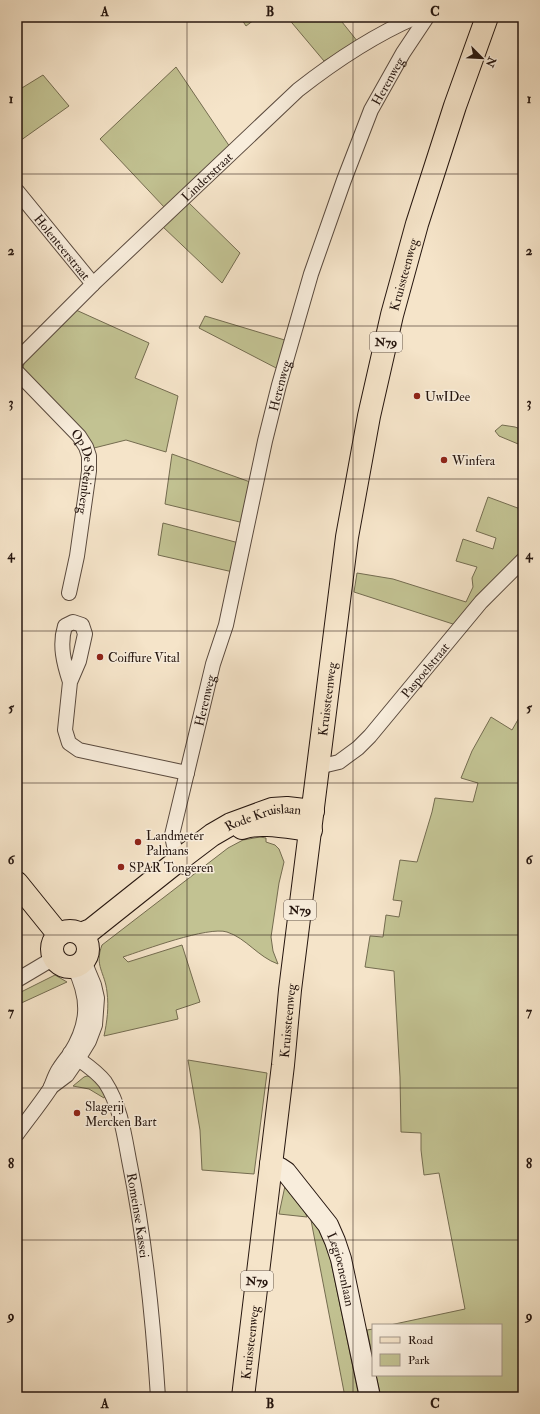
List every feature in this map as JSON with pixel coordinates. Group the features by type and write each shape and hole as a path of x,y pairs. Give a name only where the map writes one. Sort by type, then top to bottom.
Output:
{"main road":[{"name":"Kruissteenweg","path":"243,1397 290,990 347,537 369,416 392,315 417,224 454,106 487,17"},
{"name":"Rode Kruislaan","path":"82,952 95,936 182,864 234,832 244,827 272,826 312,821"},
{"path":"17,883 59,935"},
{"path":"66,931 73,931 82,952 62,966 54,958 52,945 59,935 66,931"}],"street":[{"name":"Linderstraat","path":"17,360 93,284 298,90 351,51 375,37 416,17"},
{"name":"Herenweg","path":"182,864 173,845 172,835 213,664 226,625 278,385 311,274 344,180 372,110 403,53 427,17"},
{"name":"Holenteerstraat","path":"17,191 93,284"},
{"name":"Op De Steinberg","path":"17,372 79,436 86,447 89,456 89,471 77,556 69,594"},
{"name":"Paspoelstraat","path":"318,767 339,762 358,748 370,736 481,602 523,560"},
{"path":"70,682 65,730 69,742 79,750 187,773"},
{"path":"17,1134 50,1088 67,1075 74,1056 86,1010 82,952"},
{"path":"17,980 54,958"},
{"name":"Romeinse Kassei","path":"74,1056 92,1068 104,1081 114,1098 121,1120 135,1188 144,1247 158,1397"},
{"name":"Legioenenlaan","path":"270,1164 286,1172 328,1224 341,1259 370,1397"}],"green space":[{"path":"240,17 258,17 246,26"},
{"path":"287,17 338,17 358,42 324,61"},
{"path":"176,67 232,150 165,208 100,139"},
{"path":"43,75 69,106 17,143 17,91"},
{"path":"187,201 240,253 222,283 162,226"},
{"path":"76,310 149,343 135,378 178,396 166,452 126,440 94,448 88,438 26,374 23,368 25,359"},
{"path":"205,316 288,341 280,370 199,328"},
{"path":"502,425 523,430 523,446 499,436 495,431"},
{"path":"172,454 253,483 244,523 165,504"},
{"path":"488,497 523,510 523,552 456,625 354,592 357,573 393,579 466,602 473,587 472,578 477,567 456,561 463,539 493,549 496,538 476,531"},
{"path":"163,523 239,543 233,572 158,555"},
{"path":"523,711 523,1397 381,1397 376,1376 502,1376 502,1324 395,1324 465,1309 439,1173 424,1175 421,1150 421,1133 401,1132 400,1077 394,971 365,967 370,936 383,937 386,915 399,917 402,901 393,900 400,860 417,862 435,798 473,802 478,783 461,778 472,751 491,717 512,730"},
{"path":"260,837 266,838 266,842 275,845 279,849 284,862 279,883 271,937 273,951 278,964 264,957 234,935 227,932 218,931 191,935 123,957 128,962 182,945 200,1002 176,1010 178,1019 104,1036 108,1003 106,985 99,958 102,945 228,848 243,840"},
{"path":"55,975 67,982 17,1005 17,994"},
{"path":"188,1060 267,1073 254,1174 202,1170 200,1130"},
{"path":"87,1076 93,1078 98,1083 105,1096 104,1098 89,1089 73,1086"},
{"path":"285,1186 302,1204 307,1217 279,1214"},
{"path":"310,1215 319,1225 330,1257 359,1397 345,1397"},
{"path":"372,1329 372,1354 367,1330"}],"place":[{"name":"UwIDee","path":"417,396"},
{"name":"Winfera","path":"444,460"},
{"name":"Coiffure Vital","path":"100,657"},
{"name":"Landmeter Palmans","path":"138,842"},
{"name":"SPAR Tongeren","path":"121,867"},
{"name":"Slagerij Mercken Bart","path":"77,1113"}]}
